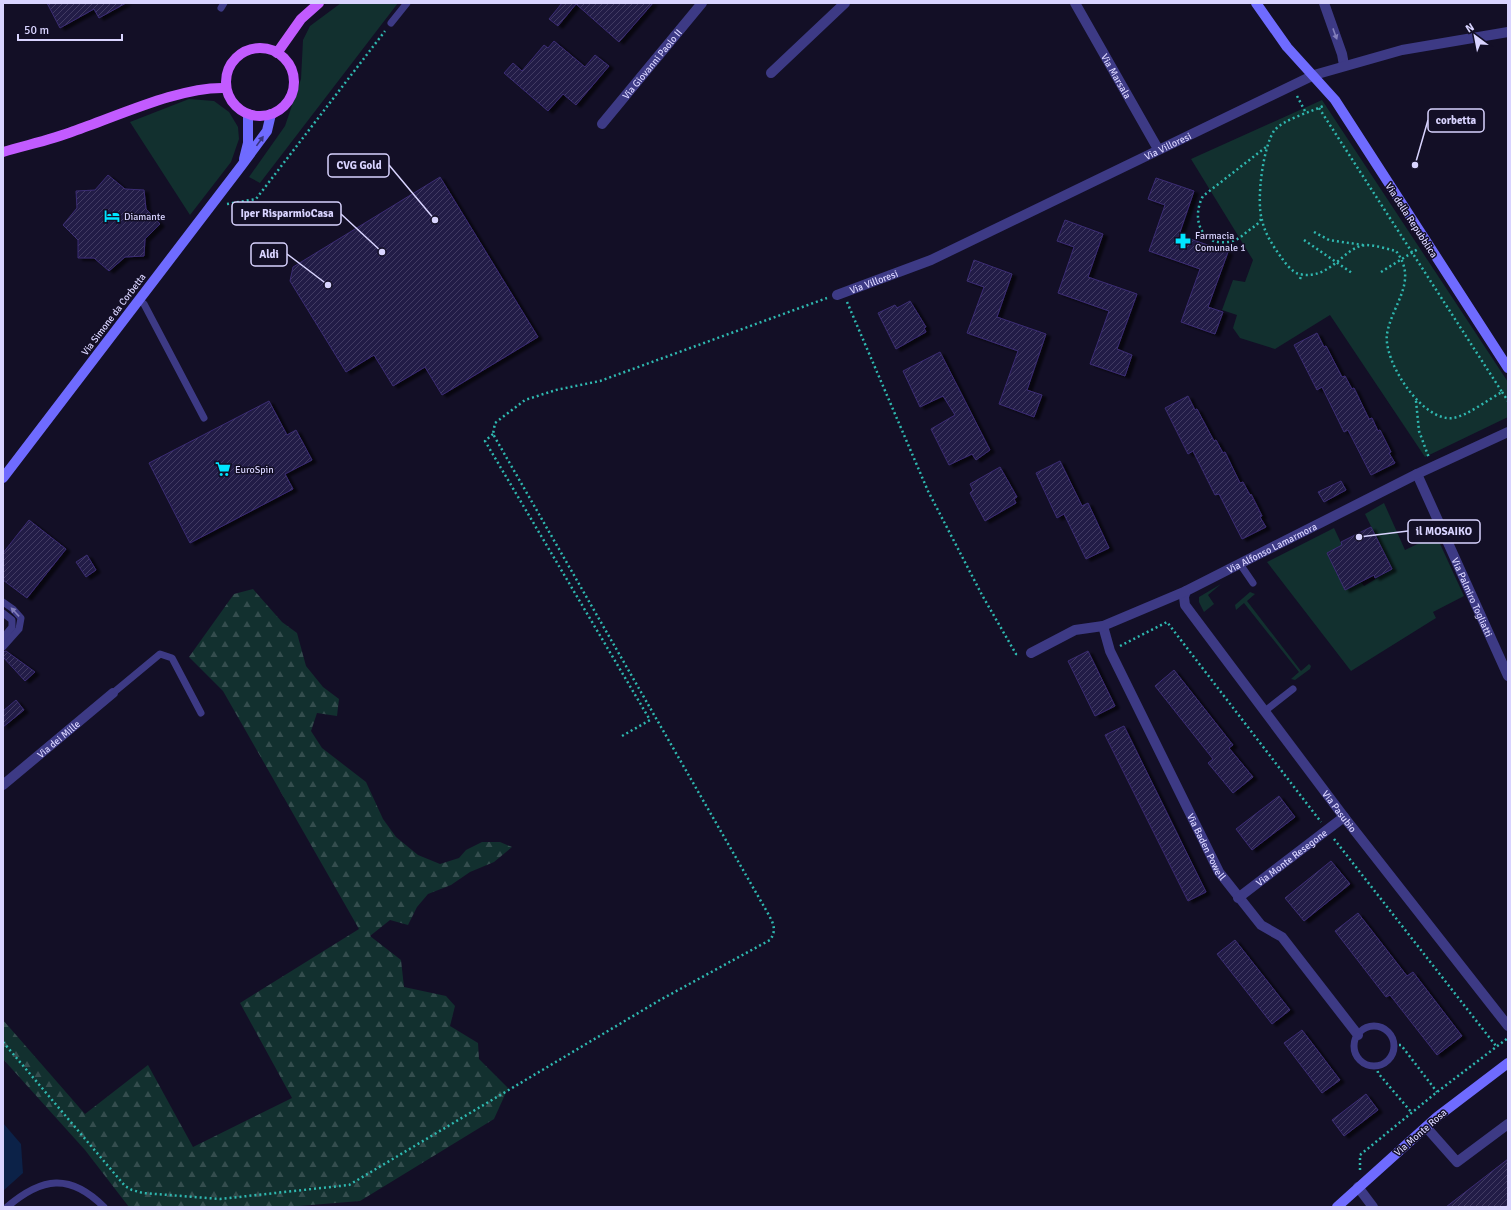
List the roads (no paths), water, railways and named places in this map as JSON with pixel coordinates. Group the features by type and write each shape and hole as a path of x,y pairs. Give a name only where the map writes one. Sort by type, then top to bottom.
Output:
{"main road":[{"path":"277,53 301,18 319,3"},
{"path":"256,48 267,49 277,53 286,60 292,69 294,80 293,91 288,101 280,109 271,114 259,116 248,114 234,104 226,88 226,77 230,67 236,58 245,52 256,48"},
{"path":"3,152 71,132 184,93 209,87 226,88"}],"street":[{"name":"Via Giovanni Paolo II","path":"602,124 702,3"},
{"path":"771,73 845,3"},
{"name":"Via Marsala","path":"1075,3 1158,149"},
{"name":"Via della Repubblica","path":"1256,3 1287,47 1314,75 1334,100 1508,368"},
{"path":"1324,3 1344,65"},
{"name":"Via Villoresi","path":"840,294 931,260 1158,149 1292,87 1314,75 1344,65 1402,50 1508,32"},
{"name":"Via Simone da Corbetta","path":"242,165 248,143 248,114"},
{"name":"Via Simone da Corbetta","path":"3,478 242,165 267,131 271,114"},
{"name":"Via Alfonso Lamarmora","path":"1031,653 1075,630 1103,626 1186,591 1433,466 1508,432"},
{"name":"Via Palmiro Togliatti","path":"1417,474 1508,676"},
{"name":"Via Pasubio","path":"1186,591 1184,597 1185,605 1344,817 1508,1026"},
{"name":"Via Baden Powell","path":"1103,626 1110,651 1219,872 1238,898 1261,925 1282,937 1358,1035"},
{"name":"Via dei Mille","path":"3,785 113,694"},
{"name":"Via Monte Resegone","path":"1238,898 1344,817"},
{"name":"Via Monte Rosa","path":"1337,1207 1426,1127 1508,1063"},
{"path":"1426,1127 1457,1162 1508,1124"},
{"path":"1358,1187 1373,1207"}],"lane":[{"path":"391,23 407,3"},
{"path":"139,300 144,304 204,418"},
{"path":"1240,564 1253,583"},
{"path":"3,602 13,609 21,618 19,629 3,646"},
{"path":"3,613 12,620 12,627 3,638"},
{"path":"113,694 160,654 172,658 201,713"},
{"path":"1265,710 1293,689"},
{"path":"1378,1027 1388,1032 1392,1037 1394,1045 1390,1058 1384,1064 1377,1066 1363,1063 1358,1058 1354,1048 1358,1035 1365,1029 1378,1027"},
{"path":"7,1207 28,1191 38,1186 60,1182 84,1191 104,1207"}],"water":[{"path":"3,1123 21,1144 23,1173 3,1191"}],"place":[{"name":"corbetta","path":"1415,165"},
{"name":"Diamante","path":"112,216"},
{"name":"CVG Gold","path":"435,220"},
{"name":"Farmacia Comunale 1","path":"1183,241"},
{"name":"Iper RisparmioCasa","path":"382,252"},
{"name":"Aldi","path":"328,285"},
{"name":"EuroSpin","path":"223,469"},
{"name":"il MOSAIKO","path":"1359,537"}]}
